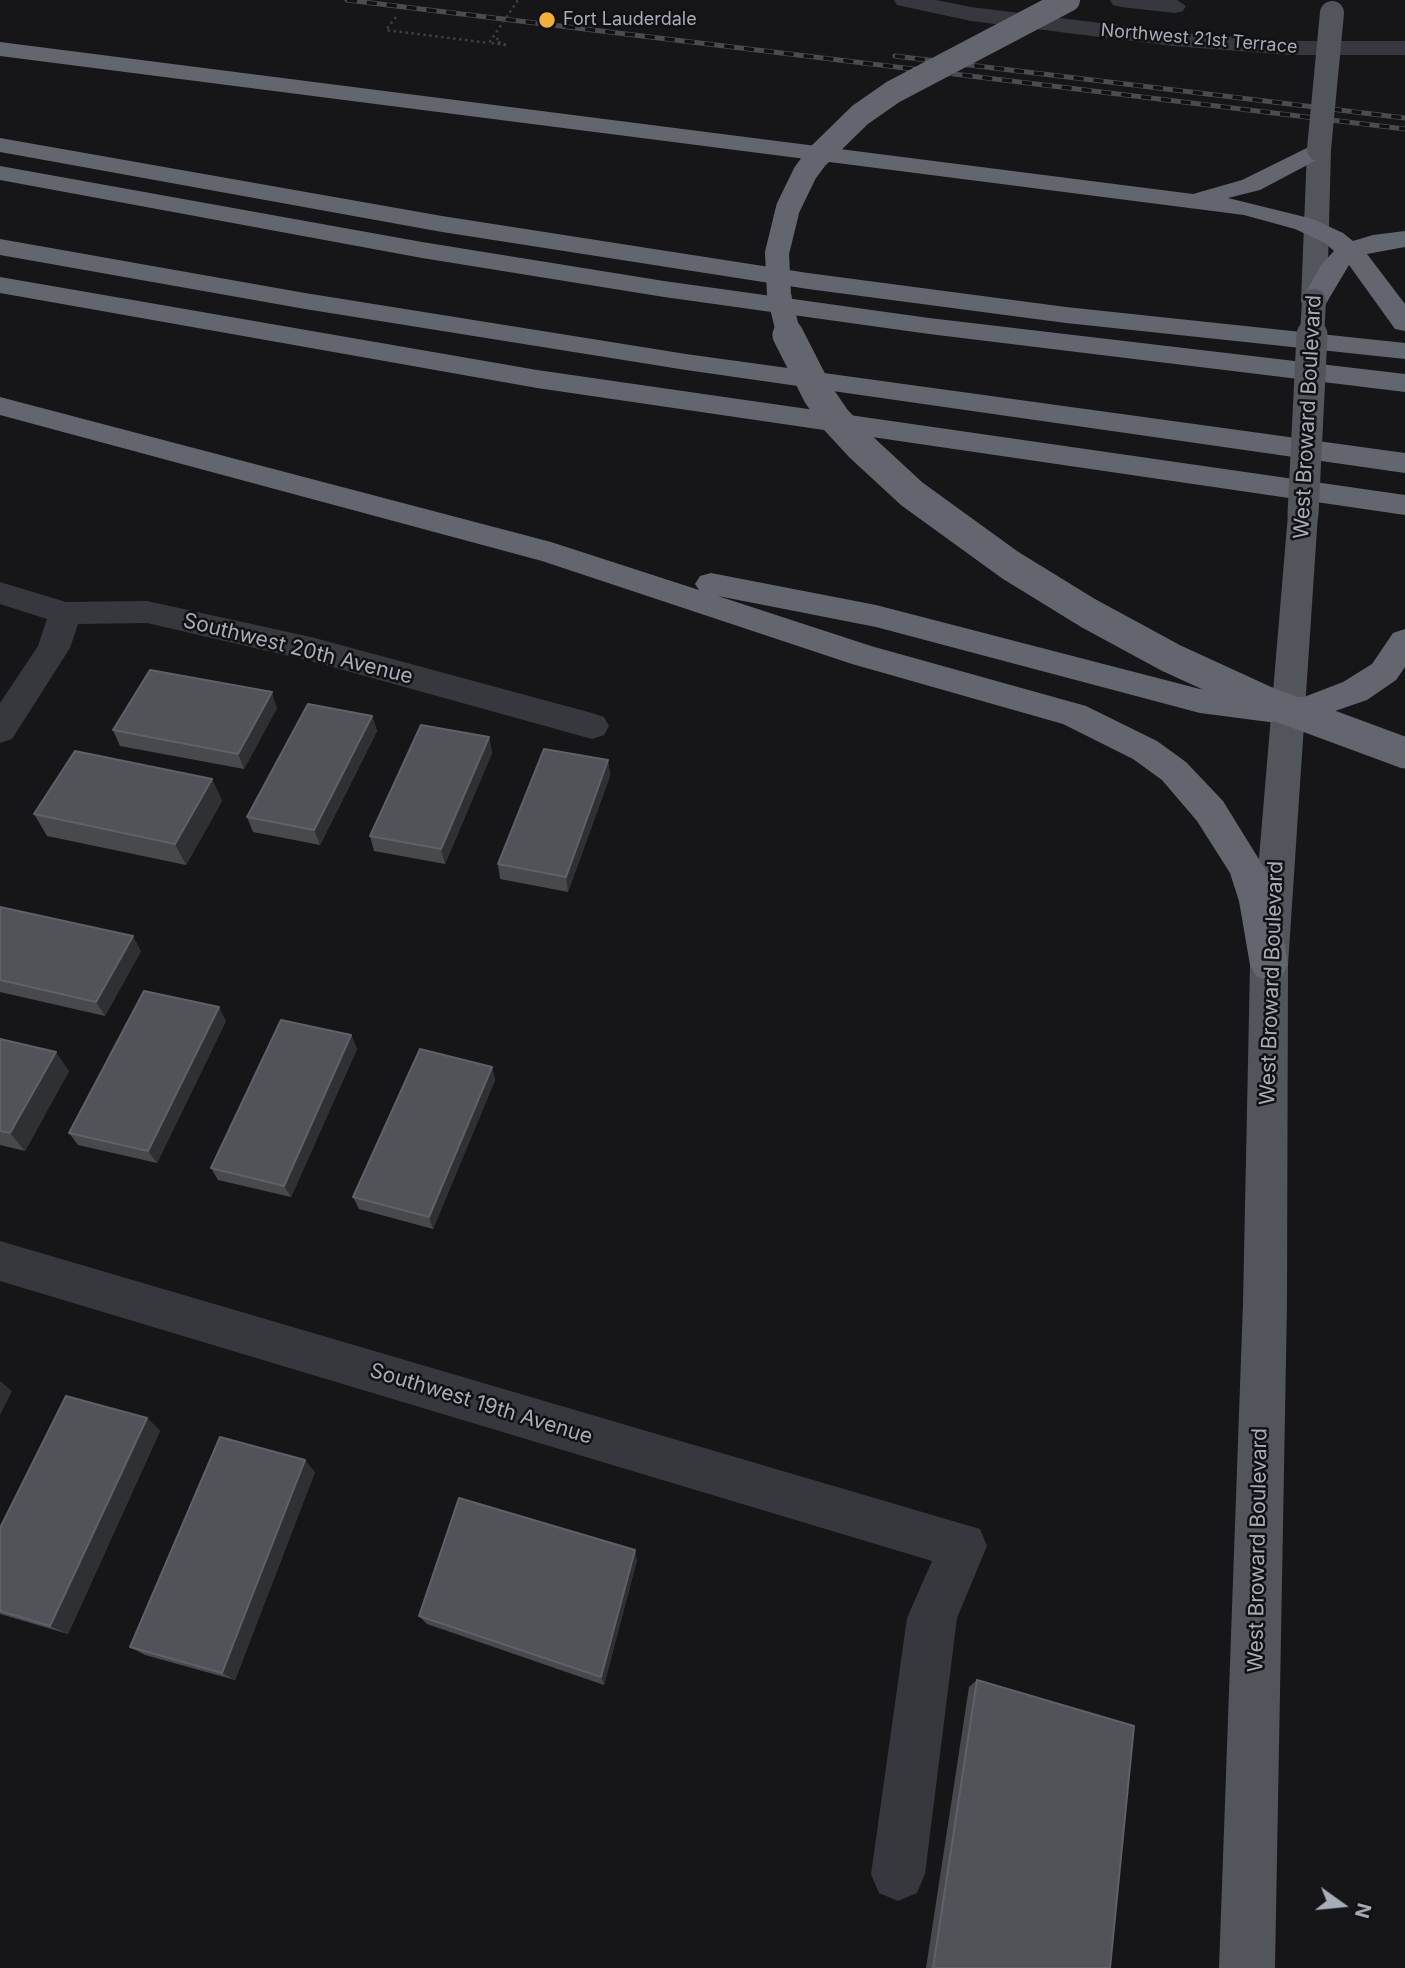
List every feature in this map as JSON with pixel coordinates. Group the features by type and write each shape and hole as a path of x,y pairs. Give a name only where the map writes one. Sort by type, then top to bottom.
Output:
{"highway":[{"path":"1068,0 911,81 878,102 829,143 804,173 780,231 776,272 783,317 796,354 824,402 860,446 912,494 1010,565 1088,613 1171,657 1268,702 1405,753"},
{"path":"0,36 252,79"},
{"path":"0,49 1191,200 1262,212 1315,240 1350,253 1405,323"},
{"path":"0,145 429,222 808,281 1066,315 1405,351"},
{"path":"1191,200 1251,184 1319,149"},
{"path":"0,173 422,250 664,289 929,327 1405,383"},
{"path":"1314,301 1334,265 1350,253 1373,243 1405,239"},
{"path":"0,247 305,301 686,362 1405,463"},
{"path":"0,285 562,383 1405,505"},
{"path":"0,405 551,553 864,656 1043,704 1074,715 1145,750 1174,771 1210,811 1247,869 1258,901 1269,965"},
{"path":"551,553 876,616 1225,706 1287,711 1333,701 1369,683 1391,664 1405,642"}],"main road":[{"name":"West Broward Boulevard","path":"1247,1968 1265,1303 1269,965 1299,583 1319,149 1333,6"}],"street":[{"name":"Northwest 21st Terrace","path":"905,0 996,8 1251,46 1405,48"},
{"path":"1121,0 1175,6"},
{"name":"Southwest 20th Avenue","path":"0,593 65,613 146,612 311,649 592,726"},
{"path":"0,730 54,648 65,613"},
{"name":"Southwest 19th Avenue","path":"0,1261 963,1546 932,1618 898,1874"}],"path":[{"path":"489,43 518,0"},
{"path":"396,17 386,30 506,45 496,41 498,38"}],"building":[{"path":"150,670 272,692 238,754 113,730"},
{"path":"308,704 372,716 314,830 247,817"},
{"path":"421,725 489,737 441,849 370,836"},
{"path":"544,749 608,760 566,877 498,864"},
{"path":"75,751 212,779 175,844 34,814"},
{"path":"0,907 133,936 96,1002 0,980"},
{"path":"144,991 219,1007 148,1151 69,1133"},
{"path":"281,1020 351,1035 284,1186 211,1168"},
{"path":"0,1039 56,1052 10,1133 0,1131"},
{"path":"420,1049 492,1067 429,1217 353,1197"},
{"path":"66,1396 147,1418 50,1626 0,1611 0,1528"},
{"path":"220,1437 305,1460 222,1673 130,1647"},
{"path":"459,1498 635,1550 601,1677 419,1616"},
{"path":"977,1680 1134,1726 1110,1968 933,1968"}],"railway":[{"path":"347,0 1405,129"},
{"path":"895,56 1405,118"}],"place":[{"name":"Fort Lauderdale","path":"547,20"}]}
